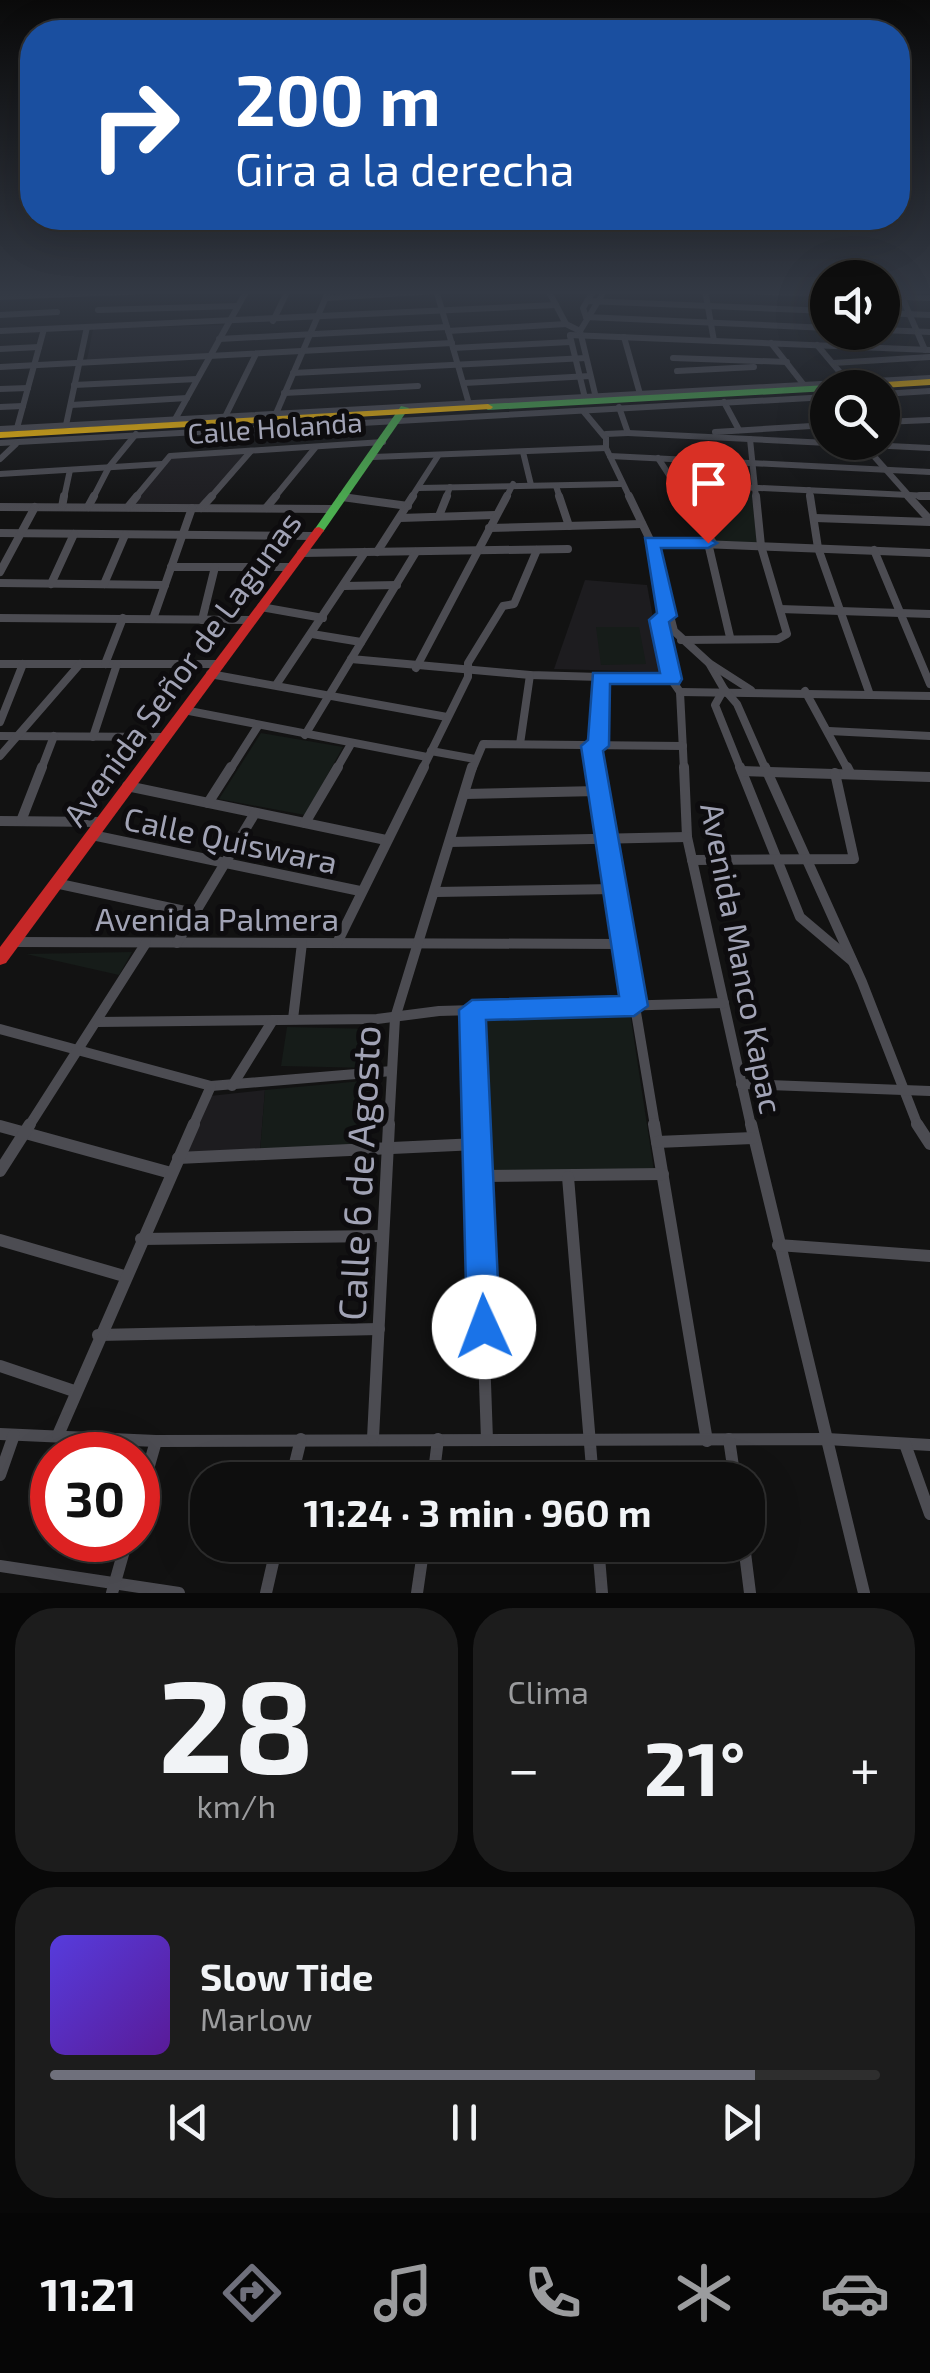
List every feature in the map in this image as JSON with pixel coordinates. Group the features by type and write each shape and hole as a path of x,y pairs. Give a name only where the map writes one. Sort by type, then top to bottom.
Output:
{"main road":[{"path":"900,385 930,385"},
{"path":"900,389 930,385"},
{"path":"0,437 136,434 402,414 810,394"},
{"path":"590,403 619,407 810,394"},
{"name":"Avenida Señor de Lagunas","path":"0,959 402,414"},
{"path":"0,437 173,422 269,422"}],"street":[{"path":"0,367 49,364"},
{"path":"66,425 80,364"},
{"path":"130,382 132,364"},
{"path":"20,436 66,425 173,422 205,364"},
{"path":"224,420 251,364"},
{"path":"262,450 269,422 297,364"},
{"path":"293,374 450,364"},
{"path":"458,364 469,404"},
{"path":"575,364 590,403"},
{"path":"587,364 590,414 604,436 810,442"},
{"path":"632,364 640,394"},
{"path":"674,364 686,391"},
{"path":"677,371 783,364"},
{"path":"788,364 804,385"},
{"path":"0,459 20,436 34,365"},
{"path":"413,366 424,406"},
{"path":"464,383 590,376"},
{"path":"74,385 197,380"},
{"path":"402,414 424,406 590,403 640,394 810,385"},
{"path":"284,393 418,386"},
{"path":"0,389 28,388"},
{"path":"71,404 187,398"},
{"path":"723,401 740,430"},
{"path":"0,408 24,406"},
{"path":"619,407 628,434"},
{"path":"900,422 929,422"},
{"path":"676,435 810,426"},
{"path":"88,507 108,467 136,434"},
{"name":"Avenida Manco Kapac","path":"604,436 621,484 651,542 667,616 659,620 672,679 680,692 687,836 778,1245 864,1593"},
{"path":"680,640 785,637 761,546 750,439"},
{"name":"Calle Holanda","path":"170,456 383,442"},
{"path":"900,446 930,448"},
{"path":"266,508 316,447"},
{"path":"153,619 181,535 196,508 250,451"},
{"path":"523,452 530,485"},
{"path":"373,457 608,452 930,472"},
{"path":"128,506 170,456"},
{"path":"377,552 438,456"},
{"path":"658,458 711,543 730,637"},
{"path":"879,460 930,521"},
{"path":"0,474 163,464"},
{"path":"62,507 70,470"},
{"path":"416,668 513,484"},
{"path":"419,488 621,484"},
{"path":"676,484 930,496"},
{"path":"556,486 569,526"},
{"path":"439,516 450,487"},
{"path":"809,490 818,548 870,692"},
{"path":"342,497 408,506"},
{"path":"0,506 332,509"},
{"path":"0,572 35,507"},
{"path":"400,518 495,514"},
{"path":"814,518 930,521"},
{"path":"490,528 642,524"},
{"path":"0,534 312,536"},
{"path":"51,584 74,534"},
{"path":"104,584 125,535"},
{"path":"651,542 930,553"},
{"path":"301,553 568,549"},
{"path":"336,943 468,677 467,668 502,606 514,604 537,550"},
{"path":"874,550 930,684"},
{"path":"276,686 365,552"},
{"path":"306,735 416,552"},
{"path":"171,567 291,566"},
{"path":"202,620 215,567"},
{"path":"0,583 165,585"},
{"path":"344,586 397,585"},
{"path":"780,609 930,614"},
{"path":"0,618 202,620 256,613 323,618"},
{"path":"667,616 680,640 752,690"},
{"path":"105,664 123,618"},
{"path":"312,634 361,642"},
{"path":"351,659 416,668 672,679"},
{"path":"710,662 724,690 737,704 930,1144"},
{"path":"0,664 214,669 276,686 447,717"},
{"path":"0,722 23,664"},
{"path":"0,756 80,664"},
{"path":"93,736 116,664"},
{"path":"530,675 520,744 683,746"},
{"path":"600,678 595,746 598,790 707,1441"},
{"path":"724,690 716,705 800,916 821,939 852,961"},
{"path":"680,692 752,690 930,696"},
{"path":"805,691 850,773"},
{"path":"184,710 352,744 475,759"},
{"path":"208,803 258,726"},
{"path":"829,731 930,736"},
{"path":"0,736 164,737"},
{"path":"21,821 54,736"},
{"path":"305,822 352,744"},
{"name":"Calle 6 de Agosto","path":"373,1438 394,1018 420,945 475,759 483,744 520,744"},
{"path":"742,771 930,776"},
{"path":"692,860 856,856 835,773"},
{"path":"127,786 386,840"},
{"path":"465,794 598,790"},
{"path":"177,942 255,813"},
{"path":"0,821 102,822"},
{"name":"Calle Quiswara","path":"92,836 360,891"},
{"path":"450,842 687,836"},
{"path":"55,883 194,914"},
{"path":"436,892 615,889"},
{"name":"Avenida Palmera","path":"14,942 624,944"},
{"path":"293,1019 302,942"},
{"path":"0,1171 146,943"},
{"path":"96,1022 394,1018 472,1010 724,1002"},
{"path":"472,1010 487,1440"},
{"path":"232,1086 273,1020"},
{"path":"0,1029 211,1086 392,1070"},
{"path":"741,1084 930,1092"},
{"path":"59,1432 98,1335 211,1086"},
{"path":"0,1126 171,1173"},
{"path":"657,1142 753,1138"},
{"path":"178,1158 477,1144"},
{"path":"478,1176 662,1174"},
{"path":"568,1177 592,1462"},
{"path":"141,1239 383,1236"},
{"path":"0,1240 124,1276"},
{"path":"778,1245 930,1256"},
{"path":"98,1335 378,1329"},
{"path":"0,1366 74,1391"},
{"path":"0,1475 7,1434"},
{"path":"296,1462 300,1439"},
{"path":"435,1462 438,1439"},
{"path":"730,1439 733,1462"},
{"path":"160,1440 827,1439 930,1445"},
{"path":"905,1444 930,1514"},
{"path":"113,1588 121,1562"},
{"path":"266,1593 273,1562"},
{"path":"417,1593 422,1562"},
{"path":"599,1562 602,1593"},
{"path":"746,1562 750,1593"},
{"path":"0,1566 113,1588 179,1593"}],"shaded area":[{"path":"247,453 198,506 132,505 173,457"},
{"path":"679,486 751,489 757,543 715,541"},
{"path":"585,580 647,585 663,672 554,669"},
{"path":"596,627 639,627 646,664 601,665"},
{"path":"261,733 343,747 305,815 219,799"},
{"path":"132,952 119,975 26,954"},
{"path":"630,1013 654,1171 489,1173 476,1016"},
{"path":"287,1027 375,1029 371,1068 281,1066"},
{"path":"373,1080 371,1148 260,1152 265,1090"},
{"path":"265,1090 260,1152 181,1154 210,1096"}],"traffic: fast":[{"path":"488,407 810,389"},
{"path":"319,530 404,408"}],"traffic: slow":[{"path":"900,384 930,382"},
{"path":"0,435 488,407"}],"traffic: jam":[{"path":"0,959 319,530"}],"route":[{"path":"484,1327 472,1010 634,1006 592,746 598,746 600,678 672,679 659,620 667,616 651,542 708,543"}]}
